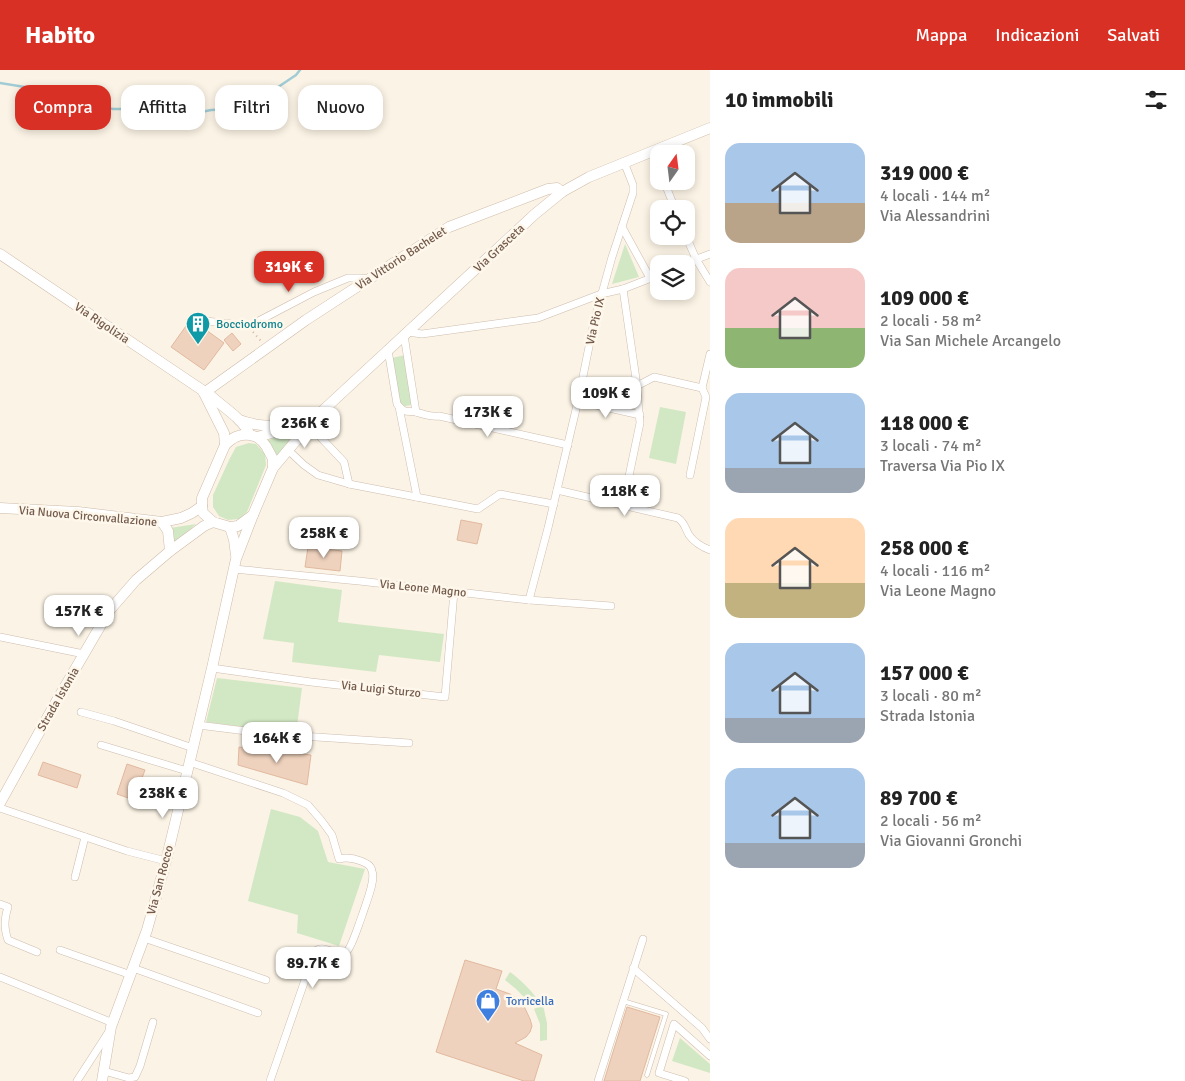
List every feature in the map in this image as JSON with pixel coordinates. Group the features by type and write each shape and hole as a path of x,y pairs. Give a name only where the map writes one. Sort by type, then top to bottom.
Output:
{"street":[{"name":"Via Grasceta","path":"667,145 710,128"},
{"name":"Via Grasceta","path":"318,415 535,214 562,192 589,177 650,152"},
{"name":"Via Pio IX","path":"529,600 568,445 601,294 633,194 633,185 624,162"},
{"name":"Via Vittorio Bachelet","path":"204,393 368,279 449,227 548,189 557,188 562,192"},
{"path":"416,412 405,334 422,334 538,318 650,278 622,227"},
{"path":"690,245 710,282"},
{"name":"Via Rigolizia","path":"0,254 210,396 238,419"},
{"path":"696,259 710,254"},
{"path":"206,321 249,326 314,292 348,278 368,279"},
{"path":"622,505 640,423 637,386 623,289"},
{"path":"388,350 397,404 408,413 416,412 428,417 439,416 568,445"},
{"path":"690,475 706,397 702,388 710,354"},
{"path":"637,386 654,377 702,388"},
{"path":"204,393 224,433 225,445"},
{"path":"578,401 640,415"},
{"path":"400,407 417,497"},
{"path":"238,419 248,423 288,426 318,415"},
{"path":"235,564 273,468 318,415"},
{"path":"238,419 253,436 266,446 273,459 273,468"},
{"path":"253,515 238,526 230,527 213,522 203,513 202,498 225,445 237,436 253,436 284,430 295,424"},
{"path":"310,426 344,462 349,484"},
{"path":"288,450 318,475 349,484 478,509 500,494 554,504"},
{"path":"557,490 678,518 683,521 693,540 710,550"},
{"name":"Via Nuova Circonvallazione","path":"0,508 78,512 162,522 180,518 202,506"},
{"path":"162,522 168,531 170,550"},
{"name":"Strada Istonia","path":"0,803 109,611 136,580 170,550 204,526 213,522"},
{"path":"230,527 234,540 235,564"},
{"name":"Via Leone Magno","path":"235,564 454,592 611,606"},
{"name":"Via San Rocco","path":"103,1076 112,1025 144,938 166,861 235,564"},
{"name":"Via Luigi Sturzo","path":"212,668 311,682 445,697 454,592"},
{"path":"0,637 84,654"},
{"path":"81,712 114,721 193,748"},
{"path":"198,725 270,734 409,743"},
{"path":"101,745 283,793 308,805 321,820 332,835 338,859 347,857 370,866 373,877 349,950 345,954 324,948 315,952 270,1081"},
{"path":"0,808 128,851 166,861"},
{"path":"75,877 85,837"},
{"path":"0,904 8,907 4,920 5,933 8,940 37,952"},
{"path":"144,938 266,980"},
{"path":"598,1081 642,938"},
{"path":"60,950 132,971 258,1013"},
{"path":"633,968 702,1028 710,1039"},
{"path":"0,977 112,1025 77,1081"},
{"path":"103,1076 135,1077 153,1022"},
{"path":"684,1081 659,1073 674,1024 710,1056"}],"lane":[{"path":"623,1001 666,1014 647,1075"}],"path":[{"path":"249,326 267,348"}],"green space":[{"path":"625,244 639,277 612,284"},
{"path":"405,355 412,405 399,407 392,358"},
{"path":"660,407 686,412 676,464 649,458"},
{"path":"302,429 278,457 268,440"},
{"path":"249,443 256,444 265,454 266,465 247,512 239,519 228,520 219,516 213,507 213,495 236,447"},
{"path":"196,524 174,544 170,528"},
{"path":"275,581 342,590 338,622 444,634 440,662 379,655 376,672 292,662 294,643 263,639"},
{"path":"217,678 302,688 296,734 206,722"},
{"path":"271,809 300,817 318,831 328,862 365,869 339,946 297,933 298,915 248,901"},
{"path":"510,972 538,1000 530,1003 505,980"},
{"path":"543,1005 547,1023 547,1040 540,1041 540,1024 534,1009"},
{"path":"680,1038 710,1064 710,1073 672,1061"}],"building":[{"name":"Bocciodromo","path":"191,319 224,343 204,370 171,347"},
{"path":"232,333 241,344 233,351 224,340"},
{"path":"461,520 482,524 477,544 457,540"},
{"path":"308,547 342,551 340,571 305,567"},
{"path":"239,747 311,755 307,785 238,765"},
{"path":"43,762 81,775 77,788 38,775"},
{"path":"127,764 145,770 134,800 117,794"},
{"name":"Torricella","path":"465,960 502,971 496,989 510,994 523,1004 532,1026 526,1037 515,1043 542,1055 534,1081 524,1081 436,1052"},
{"path":"627,1007 660,1017 640,1081 604,1081"}],"waterway":[{"path":"0,83 68,94 87,104 113,109 187,115 211,110 233,109 253,104 296,75 300,70"}],"place":[{"name":"Bocciodromo","path":"198,345"},
{"name":"Torricella","path":"488,1022"}]}
